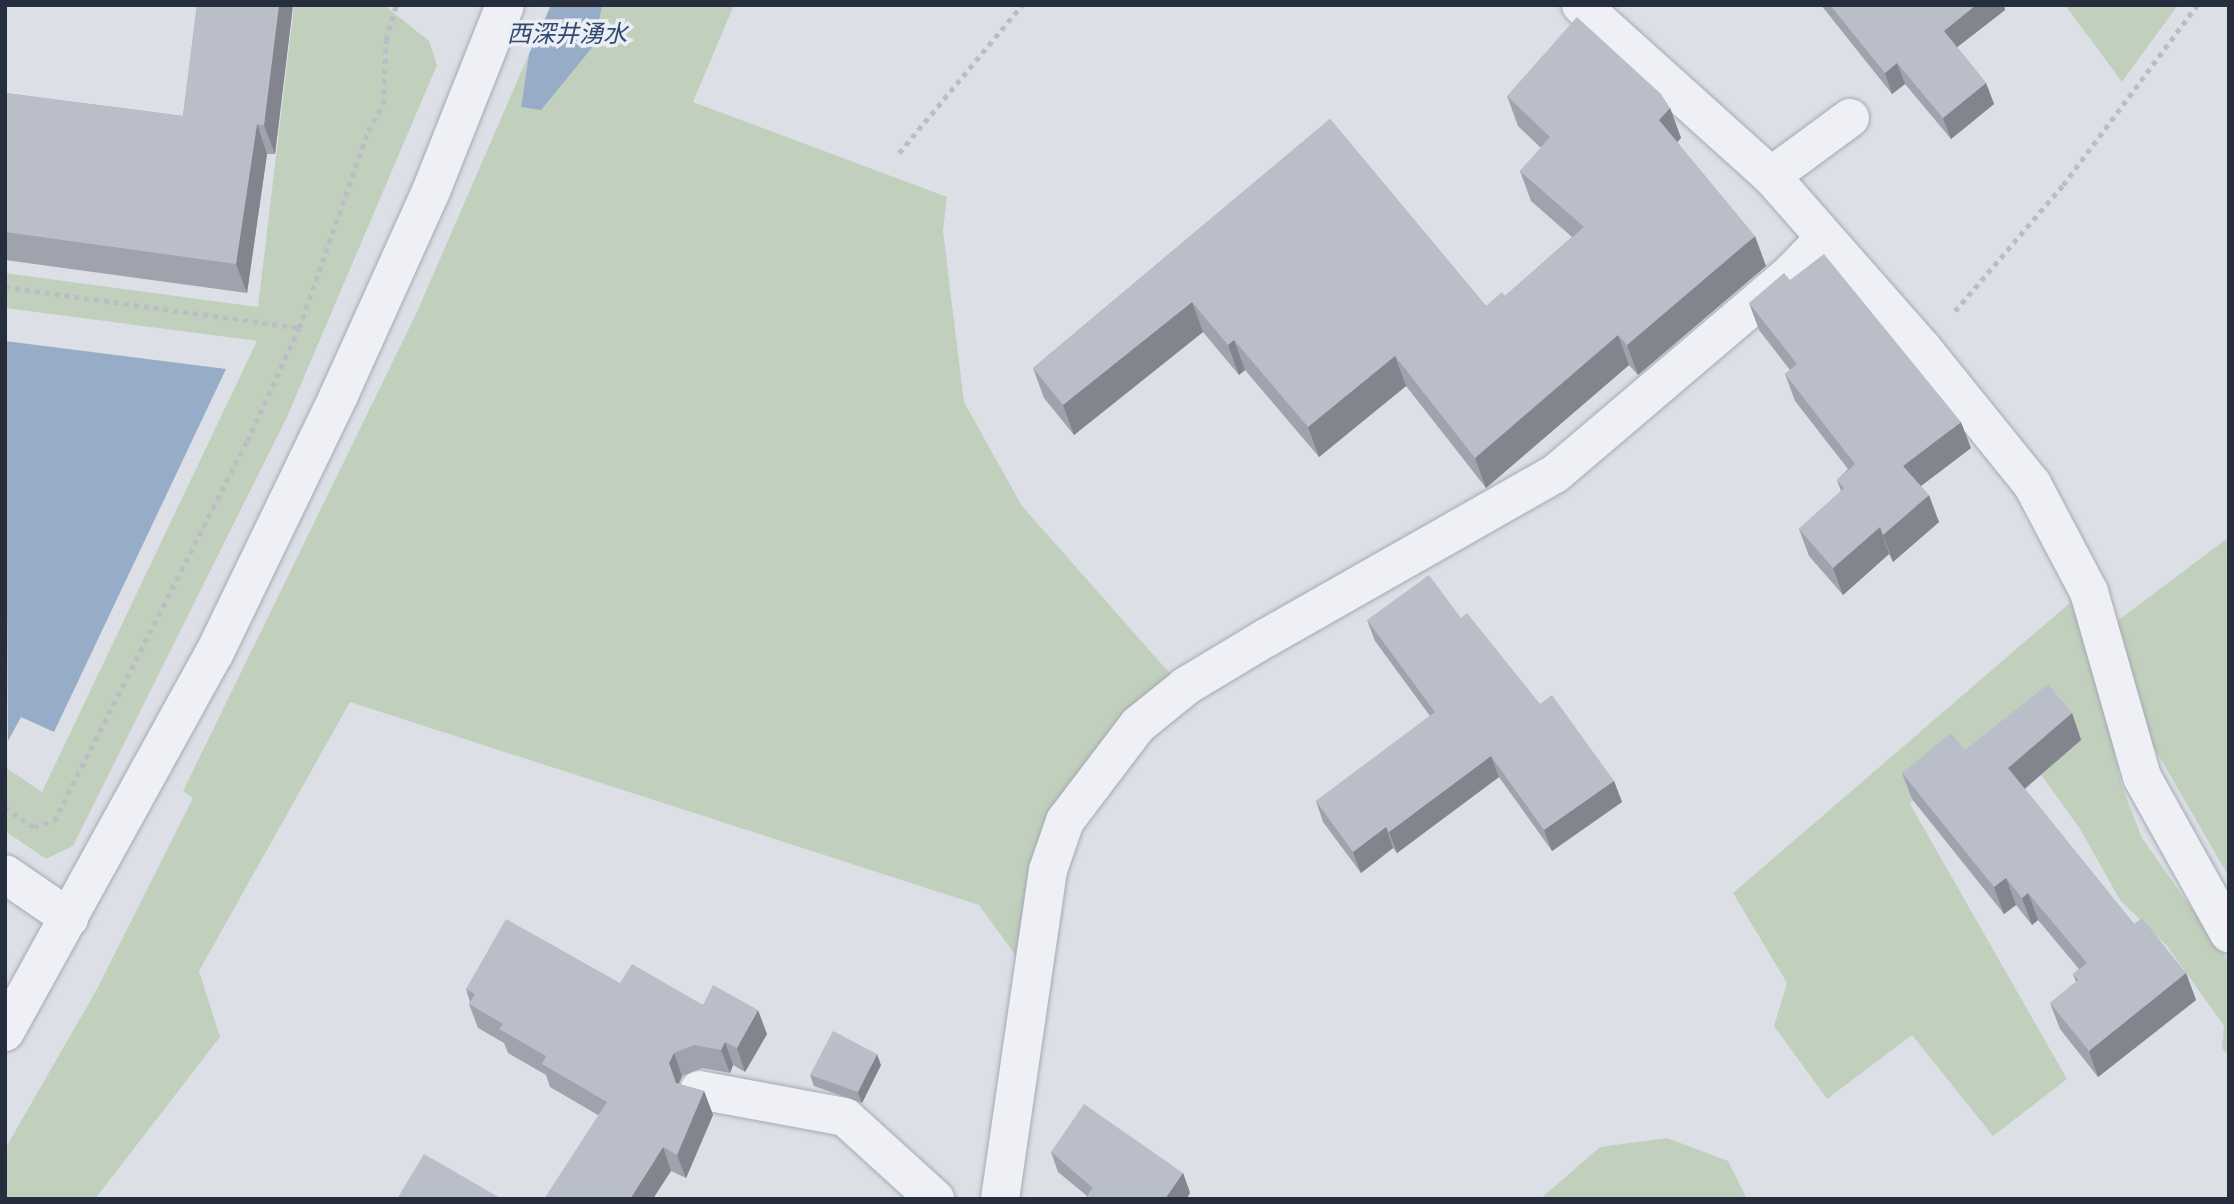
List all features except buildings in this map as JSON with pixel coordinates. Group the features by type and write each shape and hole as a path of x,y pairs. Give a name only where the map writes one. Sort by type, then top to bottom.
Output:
{"street":[{"path":"5,1032 214,654 340,395 431,191 505,5"},
{"path":"1581,5 1771,176 1923,349 2032,484 2089,592 2142,777 2229,933"},
{"path":"1771,176 1850,118"},
{"path":"1000,1199 1048,870 1065,821 1138,725 1186,686 1555,474 1768,294 1824,239"},
{"path":"5,874 69,918"},
{"path":"699,1090 845,1117 935,1199"}],"path":[{"path":"5,807 34,827 54,821 241,453 299,328 368,131 383,104 386,40 396,5"},
{"path":"899,153 1022,5"},
{"path":"1923,349 2063,185 2197,5"},
{"path":"5,287 299,328"}],"green space":[{"path":"294,5 384,5 429,41 437,65 287,417 73,846 46,859 5,831 5,767 42,792 257,341 5,308 5,273 258,307"},
{"path":"602,5 734,5 693,102 947,197 943,231 964,402 1022,506 1173,677 1136,704 1021,963 979,905 350,702 199,971 220,1037 95,1199 5,1199 5,1149 97,989 193,798 183,791 416,314 529,54 521,106 572,68 595,44"},
{"path":"2065,5 2178,5 2122,82"},
{"path":"2229,537 2229,877 2144,730 2116,622"},
{"path":"2071,602 2096,665 2121,784 2142,838 2229,962 2229,1056 2222,1048 2224,1026 2167,946 2120,900 2080,829 2034,765 1949,761 1910,804 2067,1079 1993,1136 1912,1035 1827,1099 1774,1026 1787,983 1733,893"},
{"path":"1667,1138 1728,1161 1747,1199 1540,1199 1600,1147"}],"water":[{"name":"西深井湧水","path":"551,5 602,5 595,44 541,110 521,107 529,54"},
{"path":"5,341 226,369 54,732 21,717 8,741"}]}
